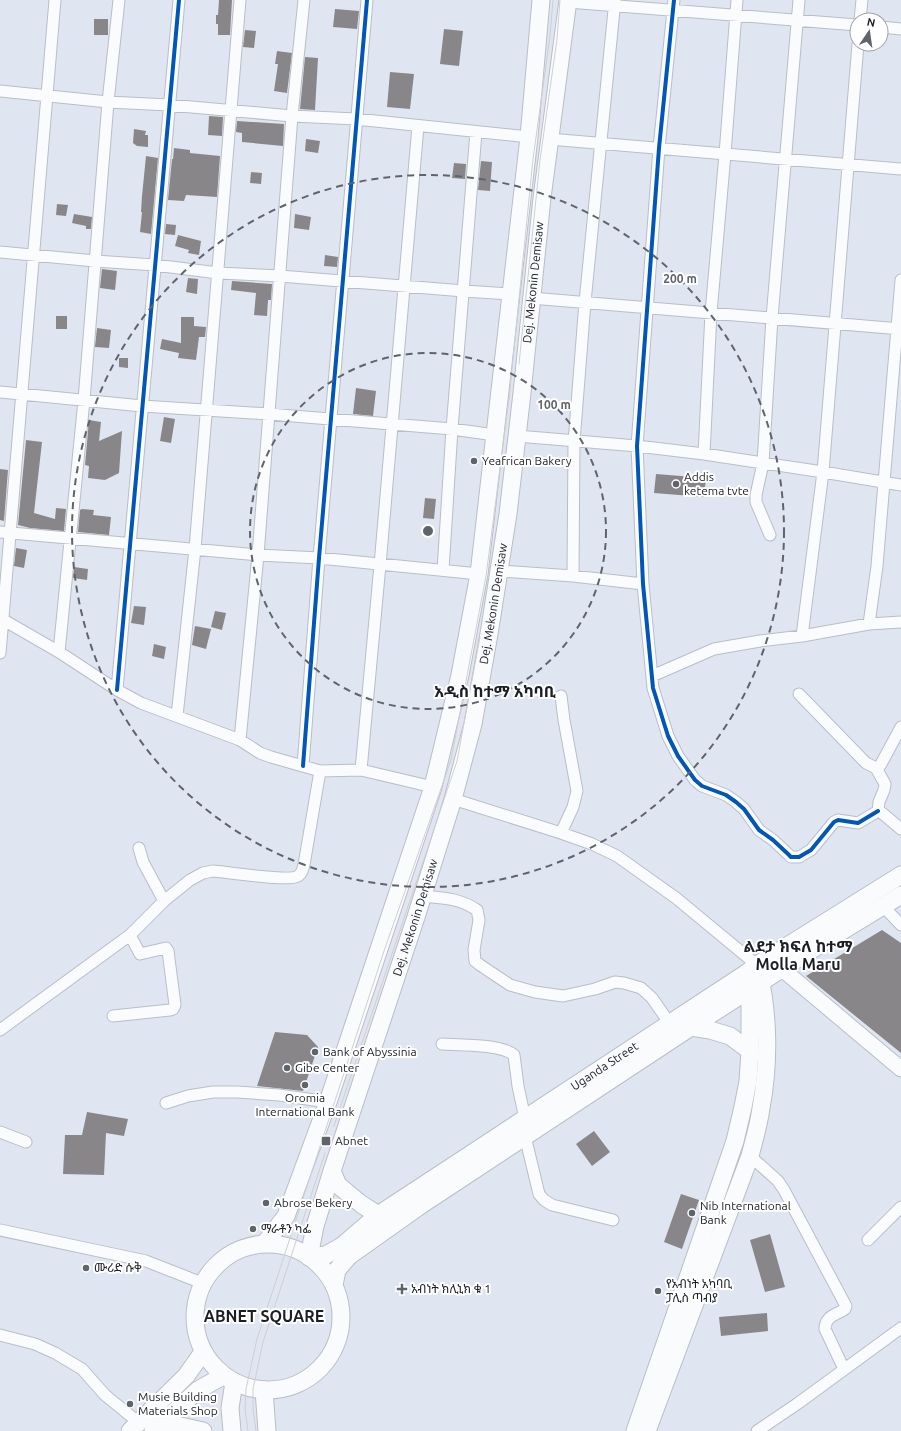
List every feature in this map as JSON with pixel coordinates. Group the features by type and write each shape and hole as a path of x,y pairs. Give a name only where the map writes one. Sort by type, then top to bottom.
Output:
{"main road":[{"name":"Dej. Mekonin Demisaw","path":"265,1243 286,1216 328,1102 433,787 460,675 479,574 529,137 541,0"},
{"name":"Dej. Mekonin Demisaw","path":"310,1257 314,1226 423,896 453,799 473,724 500,570 522,393 549,139 568,1"},
{"name":"Uganda Street","path":"310,1257 326,1254 342,1246 378,1215 691,1027 753,978 901,875"},
{"name":"Uganda Street","path":"334,1285 337,1270 349,1256 670,1024 753,978 782,969 901,895"},
{"path":"782,969 901,1069"},
{"path":"635,1431 735,1141 747,1088 753,978"},
{"path":"647,1431 750,1156 761,1108 765,1076 766,1048 765,1022 753,978"},
{"path":"691,1027 710,1030 730,1036 750,1051"},
{"path":"332,1170 338,1185 361,1204 378,1215"},
{"path":"265,1243 286,1246 296,1249 310,1257 323,1268 334,1285 340,1300 342,1320 338,1339 330,1356 318,1371 302,1382 283,1389 254,1390 228,1379 212,1365 203,1352 196,1335 194,1317 196,1300 202,1283 211,1270 222,1259 235,1251 249,1246 265,1243"},
{"path":"134,1427 186,1376 203,1352"},
{"path":"154,1430 198,1390 228,1379"},
{"path":"228,1379 232,1431"},
{"path":"264,1390 267,1431"},
{"path":"154,1430 176,1425 203,1431"}],"street":[{"path":"0,653 5,532 22,394 55,0"},
{"path":"59,652 84,400 108,102 119,0"},
{"path":"117,690 179,0"},
{"path":"177,716 195,549 240,0"},
{"path":"240,740 258,555 292,116 304,0"},
{"path":"304,766 330,419 367,0"},
{"path":"704,454 711,313 737,0"},
{"path":"770,535 756,502 756,495 763,463 772,318 799,0"},
{"path":"861,12 862,0"},
{"path":"568,1 674,5 735,16 849,24"},
{"path":"573,576 574,442 585,302 614,3"},
{"path":"674,5 659,148 637,446 643,584 653,688 668,736 678,756 695,780 702,786 726,795 736,802 744,809 759,830 792,857 798,858 811,850 834,822 838,820 858,823 878,811"},
{"path":"889,28 901,29"},
{"path":"802,636 823,472 857,52"},
{"path":"0,91 47,94 108,102 169,105 292,116 356,119 529,137"},
{"path":"361,770 418,126"},
{"path":"443,570 452,429 476,132"},
{"path":"549,139 901,170"},
{"path":"0,252 95,262 155,265 218,273 280,276 510,294"},
{"path":"869,624 877,566 899,329 901,280"},
{"path":"531,298 899,329"},
{"path":"0,392 142,406 269,414 452,429 495,435"},
{"path":"517,436 574,442 637,446 704,454 901,485"},
{"path":"5,532 258,555 319,558 479,574"},
{"path":"500,570 643,584"},
{"path":"1,619 59,652 117,690 141,703 240,740 260,753 320,770 361,770 433,787"},
{"path":"652,676 714,649 869,624 901,622"},
{"path":"799,694 866,763 876,768 884,784 884,790 879,802 878,811"},
{"path":"561,696 577,791 573,807 561,833"},
{"path":"876,768 881,764 901,727"},
{"path":"0,1030 130,935 164,901 190,880 203,873 213,871 294,878 298,876 305,859 320,770"},
{"path":"453,799 561,833 606,850 635,868 676,898 753,978"},
{"path":"878,811 901,829"},
{"path":"139,848 143,862 164,901"},
{"path":"423,896 452,899 467,903 477,910 479,920 474,950 475,961 510,985 535,992 563,996 595,989 615,982 624,982 641,988 647,993 670,1024"},
{"path":"883,906 901,925"},
{"path":"113,1016 170,1010 173,1009 175,1005 168,950 166,948 162,948 140,954 130,935"},
{"path":"442,1044 500,1048 510,1051 514,1055 525,1128 539,1194 544,1200 552,1205 613,1220"},
{"path":"166,1103 194,1095 213,1092 279,1095 328,1102"},
{"path":"0,1132 26,1142"},
{"path":"750,1156 769,1173 784,1190 846,1306 845,1309 827,1319 825,1323 826,1329 844,1369"},
{"path":"868,1240 901,1207"},
{"path":"0,1230 146,1261 202,1283"},
{"path":"757,1431 797,1404 901,1328"},
{"path":"0,1335 42,1347 56,1353 82,1369 134,1427"}],"building":[{"path":"219,0 232,0 230,35 218,35 216,15 218,15"},
{"path":"335,9 359,11 357,29 333,27"},
{"path":"94,19 108,19 108,35 94,35"},
{"path":"444,29 463,31 459,66 440,64"},
{"path":"245,30 256,31 254,48 243,47"},
{"path":"277,51 292,53 287,93 274,91 278,64 275,64"},
{"path":"305,57 318,58 315,110 300,109"},
{"path":"390,72 414,74 410,109 387,107"},
{"path":"209,116 223,117 222,136 208,135"},
{"path":"237,121 284,124 283,146 242,142 242,133 236,132"},
{"path":"134,129 146,131 145,135 148,135 148,147 137,146 133,143"},
{"path":"306,139 320,141 318,153 305,151"},
{"path":"174,148 190,150 190,153 220,156 217,197 186,195 184,201 168,200"},
{"path":"146,156 158,158 151,234 140,232"},
{"path":"481,161 492,162 490,191 478,190"},
{"path":"454,163 466,164 465,179 452,178"},
{"path":"251,172 262,173 261,184 250,183"},
{"path":"57,204 68,205 66,216 56,215"},
{"path":"74,214 92,217 91,229 86,229 86,226 72,223"},
{"path":"295,214 311,217 309,230 294,228"},
{"path":"166,224 176,225 175,235 165,234"},
{"path":"178,235 201,241 199,255 188,253 189,250 175,246"},
{"path":"325,255 338,257 337,267 324,266"},
{"path":"102,269 117,271 115,290 100,288"},
{"path":"188,278 198,279 197,294 186,292"},
{"path":"232,281 272,284 271,300 268,300 267,316 254,315 256,293 231,290"},
{"path":"56,316 67,316 67,329 56,329"},
{"path":"181,317 194,317 194,326 206,327 205,337 199,337 196,360 178,358 179,353 160,349 162,339 181,343"},
{"path":"97,328 111,330 109,348 95,347"},
{"path":"119,358 128,358 128,368 119,367"},
{"path":"356,388 376,391 373,416 353,414"},
{"path":"164,417 175,419 171,443 160,441"},
{"path":"89,420 101,422 99,441 122,431 119,473 105,480 88,478 89,466 85,465"},
{"path":"26,440 42,442 34,513 55,519 56,508 66,509 64,531 30,528 18,525"},
{"path":"0,469 8,470 4,521 0,520"},
{"path":"656,474 706,478 704,497 654,493"},
{"path":"425,498 436,499 434,519 423,518"},
{"path":"80,510 94,510 93,515 111,517 109,535 78,532"},
{"path":"16,548 27,550 24,568 14,566"},
{"path":"74,567 88,569 87,580 73,578"},
{"path":"134,606 146,607 144,625 131,623"},
{"path":"215,611 226,613 222,630 211,627"},
{"path":"195,626 211,629 206,649 192,645"},
{"path":"154,644 166,647 164,659 152,656"},
{"path":"882,930 901,943 901,1053 806,976"},
{"name":"Gibe Center","path":"275,1032 307,1035 318,1047 303,1091 257,1086"},
{"path":"87,1112 128,1119 124,1136 106,1133 104,1175 63,1174 65,1135 82,1135"},
{"path":"594,1131 610,1152 592,1166 576,1144"},
{"path":"681,1194 699,1200 682,1249 664,1242"},
{"path":"770,1234 785,1287 765,1292 750,1240"},
{"path":"767,1313 768,1331 721,1336 719,1317"}],"tram line":[{"path":"248,1431 245,1409 246,1389 257,1339 384,951 451,760 486,576 509,399 533,159 550,36 553,0"},
{"path":"519,364 540,160 557,39 560,0"},
{"path":"334,1126 457,761 480,637"},
{"path":"256,1431 253,1409 253,1389 263,1342 325,1153"}],"cycle path":[{"path":"117,690 179,0"},
{"path":"303,766 319,558 367,0"},
{"path":"674,0 659,148 637,446 643,584 653,688 668,736 678,756 695,780 702,786 726,795 736,802 744,809 759,830 773,840 791,857 799,857 811,850 834,822 838,820 858,823 878,811"}],"place":[{"name":"Yeafrican Bakery","path":"474,461"},
{"name":"Addis ketema tvte","path":"676,484"},
{"name":"Bank of Abyssinia","path":"315,1052"},
{"name":"Gibe Center","path":"287,1068"},
{"name":"Oromia International Bank","path":"305,1085"},
{"name":"Abnet","path":"326,1141"},
{"name":"Abrose Bekery","path":"266,1203"},
{"name":"Nib International Bank","path":"692,1213"},
{"name":"ማራቶን ካፌ","path":"253,1229"},
{"name":"ሙሪድ ሱቅ","path":"86,1268"},
{"name":"አብነት ክሊኒክ ቁ 1","path":"402,1289"},
{"name":"የአብነት አካባቢ ፓሊስ ጣብያ","path":"658,1291"},
{"name":"Musie Building Materials Shop","path":"130,1404"}],"district":[{"name":"አዲስ ከተማ አካባቢ","path":"495,691"},
{"name":"ልደታ ክፍለ ከተማ Molla Maru","path":"798,955"},
{"name":"ABNET SQUARE","path":"264,1316"}]}
